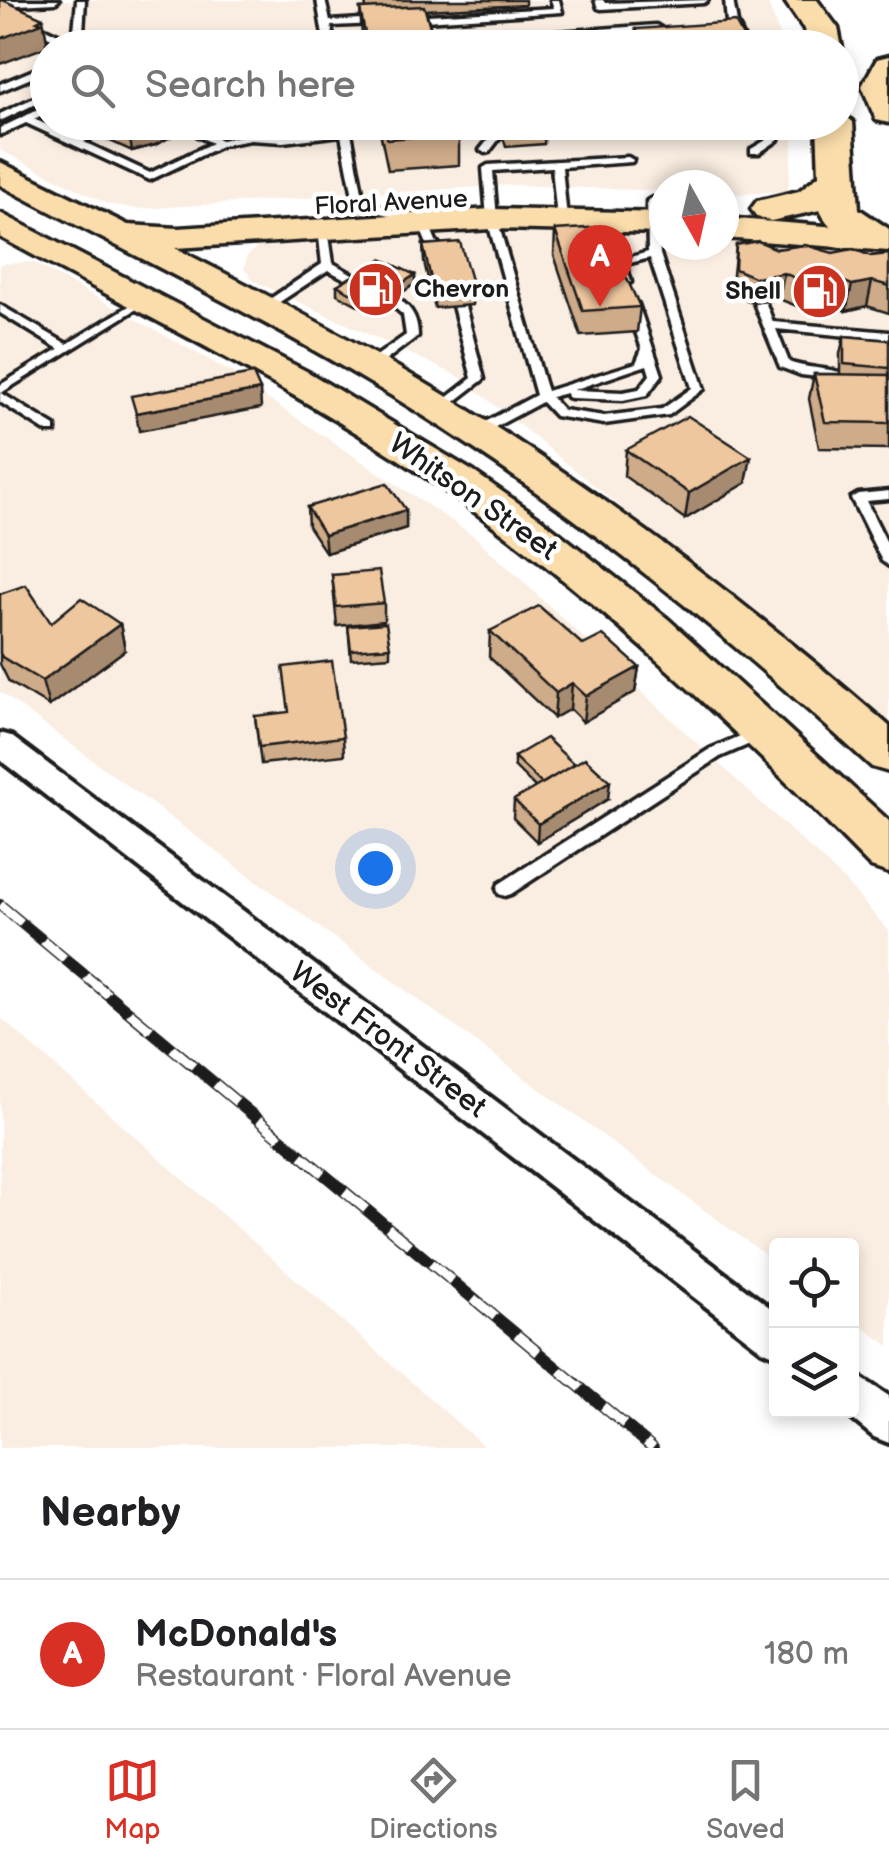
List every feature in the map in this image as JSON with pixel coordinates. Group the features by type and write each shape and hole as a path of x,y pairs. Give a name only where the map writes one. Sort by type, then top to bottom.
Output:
{"highway":[{"path":"800,0 821,30"},
{"path":"889,66 880,86 889,112"},
{"path":"836,140 839,196"},
{"path":"771,209 839,196 885,233"}],"main road":[{"name":"Whitson Street","path":"0,172 122,232 369,368 476,432 668,568 882,739"},
{"name":"Floral Avenue","path":"14,230 122,232 178,238 323,229 423,221 560,194 649,218"},
{"name":"Floral Avenue","path":"122,232 141,220 359,204 490,208"},
{"path":"739,222 771,209"},
{"path":"739,226 885,233"},
{"name":"Whitson Street","path":"14,230 346,411 480,498 649,628 765,731 889,853"},
{"path":"248,301 222,272 226,255 248,240 281,231"}],"street":[{"name":"West Front Street","path":"0,744 769,1331"},
{"path":"859,1398 889,1422"}],"lane":[{"path":"0,7 55,0"},
{"path":"78,30 81,0"},
{"path":"322,0 327,30"},
{"path":"404,20 559,10 555,0"},
{"path":"610,30 600,3 704,0"},
{"path":"729,0 735,30"},
{"path":"0,7 45,30"},
{"path":"326,24 384,21"},
{"path":"715,24 732,23"},
{"path":"637,30 663,28"},
{"path":"0,88 30,75"},
{"path":"0,118 30,103"},
{"path":"0,106 12,112"},
{"path":"0,132 30,117"},
{"path":"26,119 30,121"},
{"path":"72,140 150,176 220,143 235,140"},
{"path":"76,142 80,140"},
{"path":"214,140 220,143"},
{"path":"347,140 359,204 423,221 431,242 447,261"},
{"path":"485,150 494,140"},
{"path":"755,152 773,140"},
{"path":"628,160 560,194 488,168 490,208 543,396 559,412 604,420 665,412 698,389 667,260"},
{"path":"323,229 328,266"},
{"path":"562,393 623,396 642,392 656,375 619,266 649,230"},
{"path":"328,266 359,282"},
{"path":"248,301 328,266"},
{"path":"748,274 781,360 788,366 869,378"},
{"path":"369,368 412,336 413,321 392,299"},
{"path":"50,430 0,394 144,300"},
{"path":"440,409 478,380 459,306"},
{"path":"0,308 66,350"},
{"path":"848,316 854,332"},
{"path":"769,325 889,336"},
{"path":"476,432 543,396 634,370 645,361 648,350"},
{"path":"889,495 858,498 889,561"},
{"path":"505,889 715,753 765,731"}],"shaded area":[{"path":"0,0 767,0 778,30 30,30 30,140 793,140 788,191 739,194 739,170 649,170 649,190 513,185 138,209 107,204 0,150"},
{"path":"542,229 649,234 649,260 739,260 739,241 889,254 889,724 460,377 254,281 244,269 247,256 259,246 404,234"},
{"path":"32,262 262,389 256,391 474,536 841,877 889,931 889,1346 859,1324 859,1238 769,1238 769,1258 0,692 0,264"},
{"path":"0,1017 486,1448 0,1448"}],"building":[{"path":"0,0 43,18 37,21 42,23 0,39"},
{"path":"424,6 431,30 364,30 360,9"},
{"path":"735,22 739,30 636,30"},
{"path":"603,227 640,307 583,311 555,230"},
{"path":"758,241 777,249 805,245 833,253 853,249 871,256 889,254 889,286 872,281 852,285 832,277 804,282 784,273 756,278 735,269 739,244"},
{"path":"460,242 473,287 434,291 423,245"},
{"path":"382,259 415,275 370,303 337,285"},
{"path":"844,336 889,340 889,368 844,364"},
{"path":"253,374 260,390 136,413 131,396"},
{"path":"814,374 889,375 889,423 825,422"},
{"path":"688,416 751,457 689,493 626,450"},
{"path":"387,483 406,510 324,535 307,507"},
{"path":"379,571 384,603 336,607 332,575"},
{"path":"26,585 51,623 81,598 120,624 42,681 0,653 0,594"},
{"path":"539,606 583,645 603,635 639,667 586,696 572,683 556,693 490,631"},
{"path":"386,623 390,647 351,650 348,626"},
{"path":"332,661 343,737 259,747 255,716 289,712 283,667"},
{"path":"546,738 574,764 542,784 514,757"},
{"path":"585,758 610,781 538,824 514,800"}],"railway":[{"path":"0,905 653,1448"}],"place":[{"name":"Chevron","path":"375,289"},
{"name":"Shell","path":"820,291"},
{"name":"McDonald's","path":"600,307"}]}
